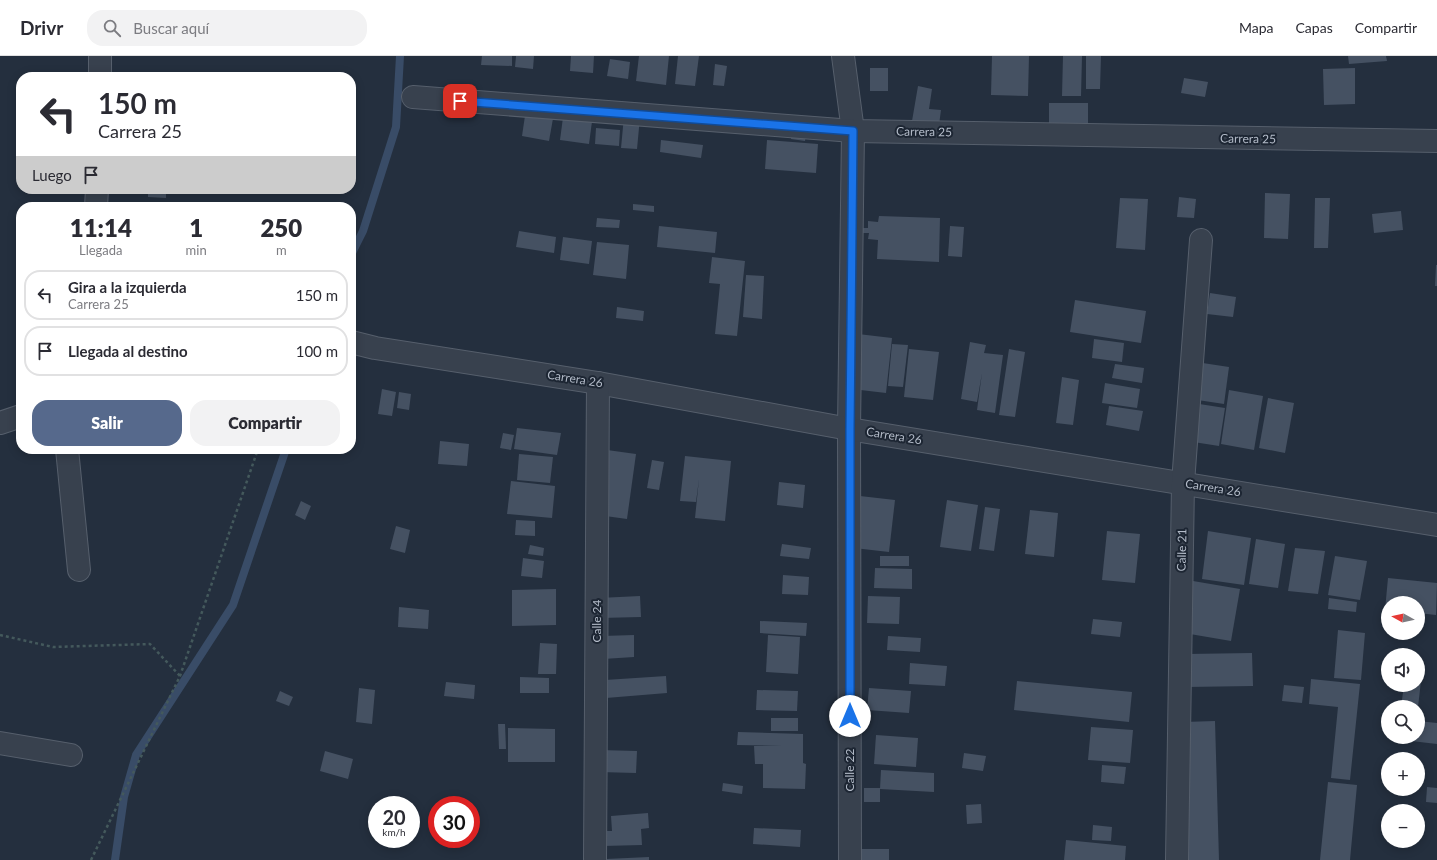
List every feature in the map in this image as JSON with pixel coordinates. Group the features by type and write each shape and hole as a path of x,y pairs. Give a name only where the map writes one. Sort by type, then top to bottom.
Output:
{"street":[{"path":"100,56 100,72"},
{"name":"Calle 22","path":"843,56 853,131 850,429 850,860"},
{"name":"Carrera 25","path":"413,97 853,131 1437,142"},
{"name":"Calle 21","path":"1177,860 1183,482 1201,240"},
{"name":"Carrera 26","path":"356,343 382,349 598,383 850,429 1183,482 1437,525"},
{"name":"Calle 24","path":"595,860 598,383"},
{"path":"0,423 16,418"},
{"path":"67,454 79,570"},
{"path":"0,744 71,755"}],"path":[{"path":"91,860 180,676 256,454"},
{"path":"0,635 53,647 150,644 180,676"}],"building":[{"path":"482,56 512,56 512,66 481,65"},
{"path":"516,56 534,56 533,69 515,67"},
{"path":"571,56 594,56 593,73 570,71"},
{"path":"639,56 669,56 666,85 636,81"},
{"path":"678,56 699,56 695,86 675,84"},
{"path":"992,56 1029,56 1028,96 991,95"},
{"path":"1063,56 1082,56 1081,96 1062,96"},
{"path":"1086,56 1101,56 1100,89 1086,89"},
{"path":"1348,56 1386,56 1387,61 1349,64"},
{"path":"610,59 630,62 628,79 607,76"},
{"path":"715,64 727,66 724,86 713,85"},
{"path":"870,68 888,68 888,91 870,91"},
{"path":"1355,68 1355,104 1324,105 1323,69"},
{"path":"1184,78 1208,82 1205,97 1181,93"},
{"path":"918,86 932,89 929,109 941,110 939,125 912,121"},
{"path":"1049,103 1088,103 1088,126 1049,126"},
{"path":"526,109 554,113 549,141 522,136"},
{"path":"564,110 593,114 589,144 560,140"},
{"path":"624,116 640,117 637,149 621,148"},
{"path":"792,127 807,128 805,141 791,139"},
{"path":"596,128 620,130 619,146 595,144"},
{"path":"661,140 703,145 701,158 660,152"},
{"path":"767,140 818,144 816,173 765,169"},
{"path":"1265,193 1290,194 1288,239 1264,238"},
{"path":"148,194 166,194 166,198 148,197"},
{"path":"1179,197 1196,199 1194,218 1177,217"},
{"path":"1120,198 1148,199 1145,250 1116,248"},
{"path":"1315,198 1330,198 1328,248 1314,248"},
{"path":"633,204 654,206 654,212 633,210"},
{"path":"1401,211 1403,230 1374,233 1372,214"},
{"path":"879,216 940,218 939,262 877,259 878,240 868,239 869,233 863,233 863,228 868,228 868,221 878,222"},
{"path":"597,218 620,220 619,228 596,227"},
{"path":"659,226 717,232 715,253 657,247"},
{"path":"950,226 964,227 962,257 948,256"},
{"path":"519,231 556,237 554,253 516,247"},
{"path":"563,237 592,241 589,264 560,260"},
{"path":"597,242 629,245 626,279 593,275"},
{"path":"712,257 745,261 737,336 715,334 720,284 709,283"},
{"path":"1436,265 1437,286 1435,286"},
{"path":"746,275 764,276 762,319 743,317"},
{"path":"1210,293 1236,297 1233,317 1207,314"},
{"path":"1075,300 1146,311 1141,343 1070,332"},
{"path":"617,307 644,311 643,321 616,318"},
{"path":"858,334 892,338 886,393 852,389"},
{"path":"1094,339 1124,343 1122,362 1092,358"},
{"path":"970,342 986,345 984,353 1003,355 995,413 977,410 982,373 977,402 961,399"},
{"path":"892,344 908,345 903,387 888,386"},
{"path":"909,349 939,352 933,400 904,397"},
{"path":"1009,349 1025,352 1015,417 999,415"},
{"path":"1196,362 1229,367 1224,404 1191,399"},
{"path":"1115,364 1144,368 1142,383 1112,378"},
{"path":"1062,377 1079,380 1073,425 1056,423"},
{"path":"1105,383 1140,389 1137,408 1102,403"},
{"path":"382,389 396,392 392,416 378,414"},
{"path":"1229,390 1263,396 1254,450 1221,444"},
{"path":"399,392 411,394 409,410 397,408"},
{"path":"1268,398 1294,403 1285,453 1259,448"},
{"path":"1193,403 1225,408 1219,446 1187,441"},
{"path":"1109,406 1143,411 1139,431 1106,425"},
{"path":"517,428 561,433 557,455 514,449"},
{"path":"503,433 514,435 511,450 500,448"},
{"path":"440,441 469,444 467,466 438,464"},
{"path":"607,450 636,454 627,519 598,515"},
{"path":"519,454 553,457 550,483 517,480"},
{"path":"685,456 731,461 725,521 695,518 699,479 696,502 680,501"},
{"path":"652,460 664,462 659,490 647,488"},
{"path":"511,481 555,486 552,518 507,514"},
{"path":"779,482 805,485 803,508 777,505"},
{"path":"860,496 895,500 889,552 854,548"},
{"path":"947,500 978,505 971,551 940,547"},
{"path":"301,501 311,506 305,520 295,515"},
{"path":"985,507 1000,509 994,551 979,549"},
{"path":"1030,510 1058,513 1054,557 1025,554"},
{"path":"516,520 535,521 535,536 515,535"},
{"path":"396,526 410,530 405,553 390,549"},
{"path":"1107,531 1140,534 1135,583 1102,580"},
{"path":"1208,531 1251,538 1244,585 1202,579"},
{"path":"1256,539 1285,544 1278,588 1249,584"},
{"path":"782,544 811,548 809,559 780,556"},
{"path":"530,545 544,548 543,556 528,554"},
{"path":"1295,548 1325,551 1318,594 1288,591"},
{"path":"880,556 909,556 909,566 880,566"},
{"path":"1335,556 1367,561 1360,600 1328,595"},
{"path":"523,558 544,561 542,578 521,576"},
{"path":"875,568 912,569 912,589 874,588"},
{"path":"783,575 809,577 808,595 782,594"},
{"path":"1388,578 1437,583 1436,615 1425,614 1425,596 1386,596"},
{"path":"1193,581 1240,589 1231,641 1184,633"},
{"path":"556,589 556,625 512,626 512,590"},
{"path":"640,596 641,617 600,618 599,598"},
{"path":"868,596 900,597 899,624 867,623"},
{"path":"1329,598 1357,602 1356,612 1328,609"},
{"path":"399,607 429,610 428,629 398,627"},
{"path":"1093,619 1122,622 1120,637 1091,634"},
{"path":"760,621 807,623 806,636 760,633"},
{"path":"1338,630 1365,633 1361,680 1334,678"},
{"path":"634,635 634,657 603,659 602,636"},
{"path":"768,635 800,637 798,674 766,672"},
{"path":"888,636 921,638 920,652 887,650"},
{"path":"540,643 557,644 556,674 538,674"},
{"path":"1252,653 1253,686 1187,687 1187,654"},
{"path":"910,663 947,666 945,686 909,684"},
{"path":"666,676 667,693 606,698 605,680"},
{"path":"520,677 549,678 549,693 520,693"},
{"path":"1311,679 1360,684 1350,780 1331,778 1338,707 1309,704"},
{"path":"1017,681 1132,692 1129,722 1014,710"},
{"path":"446,682 475,685 474,699 444,696"},
{"path":"1284,685 1304,687 1302,703 1282,701"},
{"path":"359,688 375,690 372,724 356,722"},
{"path":"869,688 911,691 909,713 867,710"},
{"path":"757,690 798,691 797,711 756,710"},
{"path":"280,691 293,697 289,706 276,701"},
{"path":"1403,692 1420,692 1419,700 1402,700"},
{"path":"771,718 798,718 798,731 771,731"},
{"path":"1215,721 1219,860 1188,860 1184,722"},
{"path":"1425,722 1437,723 1437,744 1425,743"},
{"path":"498,724 505,724 506,749 499,749"},
{"path":"1091,727 1133,730 1130,763 1088,760"},
{"path":"508,728 555,729 555,762 508,762"},
{"path":"738,732 803,734 803,763 806,764 805,789 763,788 763,764 755,764 754,746 782,746 737,745"},
{"path":"876,735 918,738 916,767 874,764"},
{"path":"599,750 637,751 636,773 599,772"},
{"path":"325,751 353,759 348,779 320,771"},
{"path":"964,753 986,756 983,771 962,768"},
{"path":"1102,765 1126,767 1124,784 1101,782"},
{"path":"881,770 934,773 934,792 880,789"},
{"path":"1328,782 1357,785 1350,860 1320,860"},
{"path":"723,783 743,786 742,794 722,791"},
{"path":"1427,787 1437,788 1437,803 1426,802"},
{"path":"864,788 880,788 880,802 864,802"},
{"path":"981,804 982,823 967,824 966,805"},
{"path":"648,813 649,828 641,829 642,845 603,846 603,831 612,831 611,816"},
{"path":"1093,825 1112,827 1111,841 1092,840"},
{"path":"754,828 801,830 800,847 753,844"},
{"path":"1066,840 1126,846 1125,860 1064,860"},
{"path":"861,849 889,849 889,860 861,860"},
{"path":"649,857 649,860 606,860 606,859"}],"waterway":[{"path":"356,245 363,231 396,127 400,56"},
{"path":"115,860 124,797 136,755 233,605 284,454"}],"route":[{"path":"460,101 853,131 850,429 850,716"}]}
